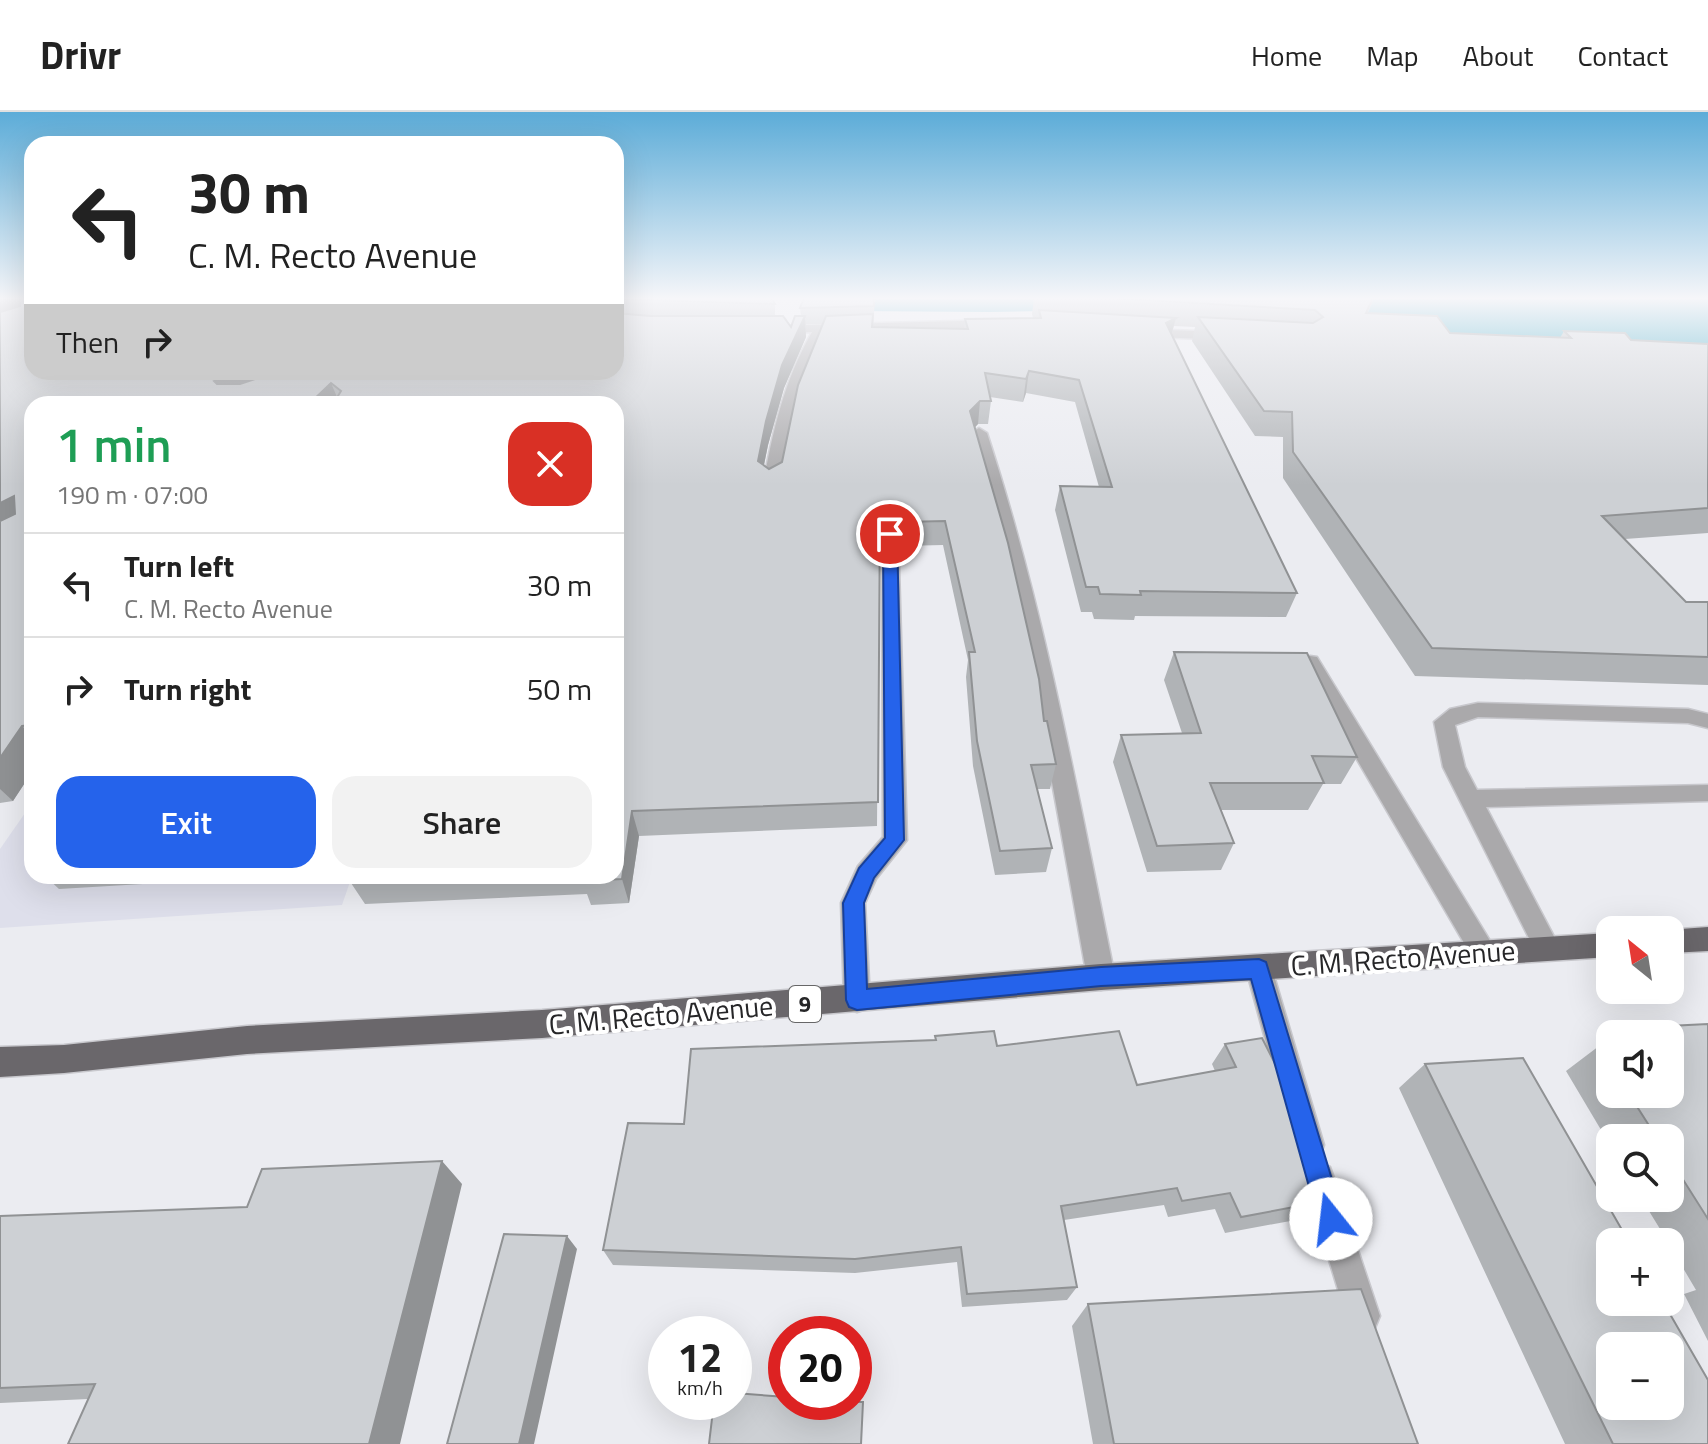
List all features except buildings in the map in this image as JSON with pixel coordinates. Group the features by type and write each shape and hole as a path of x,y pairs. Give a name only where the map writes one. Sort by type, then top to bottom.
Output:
{"highway":[{"path":"1684,940 1708,939"},
{"name":"C. M. Recto Avenue","path":"0,1062 64,1059 247,1040 542,1024 857,1000 1101,977 1596,946"}],"street":[{"path":"772,485 784,407 804,360"},
{"path":"979,433 1022,580 1101,977"}],"lane":[{"path":"857,1000 853,903 866,873 895,840 890,534"},
{"path":"1310,662 1483,952"},
{"path":"1547,948 1454,767 1444,722 1457,714 1478,710 1688,716 1708,721"},
{"path":"1471,799 1708,793"},
{"path":"1259,969 1339,1247 1374,1345"}],"shaded area":[{"path":"24,814 24,884 349,884 342,905 0,928 0,849"}],"route":[{"path":"890,534 895,840 866,873 853,903 857,1000 1101,977 1259,969 1331,1219"}]}
